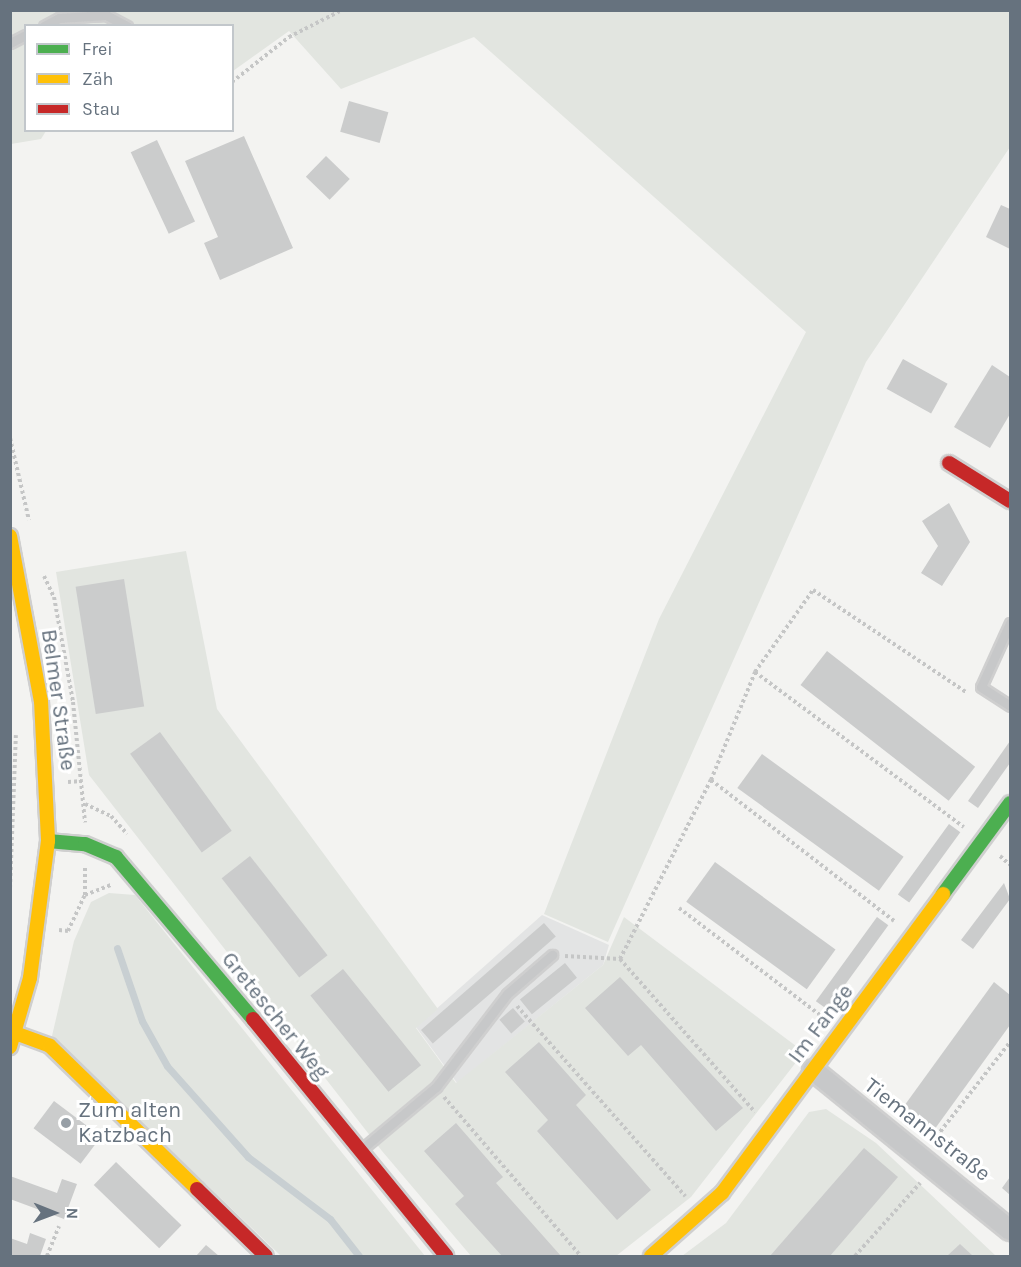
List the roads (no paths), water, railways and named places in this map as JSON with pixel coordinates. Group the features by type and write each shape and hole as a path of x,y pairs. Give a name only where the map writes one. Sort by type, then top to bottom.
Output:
{"street":[{"path":"949,463 1011,501"},
{"name":"Belmer Straße","path":"10,536 41,701 48,841 30,978 13,1040"},
{"name":"Im Fange","path":"651,1257 702,1215 770,1128 1011,803"},
{"name":"Gretescher Weg","path":"48,841 85,844 116,857 357,1152 446,1257"},
{"path":"13,1040 50,1046 266,1257"},
{"name":"Tiemannstraße","path":"813,1070 928,1160 1011,1230"}],"lane":[{"path":"48,24 59,18 106,15 123,24"},
{"path":"10,43 24,36"},
{"path":"1011,623 981,687 1011,706"},
{"path":"357,1152 436,1087 507,994 552,955"}],"waterway":[{"path":"117,948 142,1021 167,1066 248,1157 330,1219 359,1256"}],"place":[{"name":"Zum alten Katzbach","path":"66,1123"}]}
